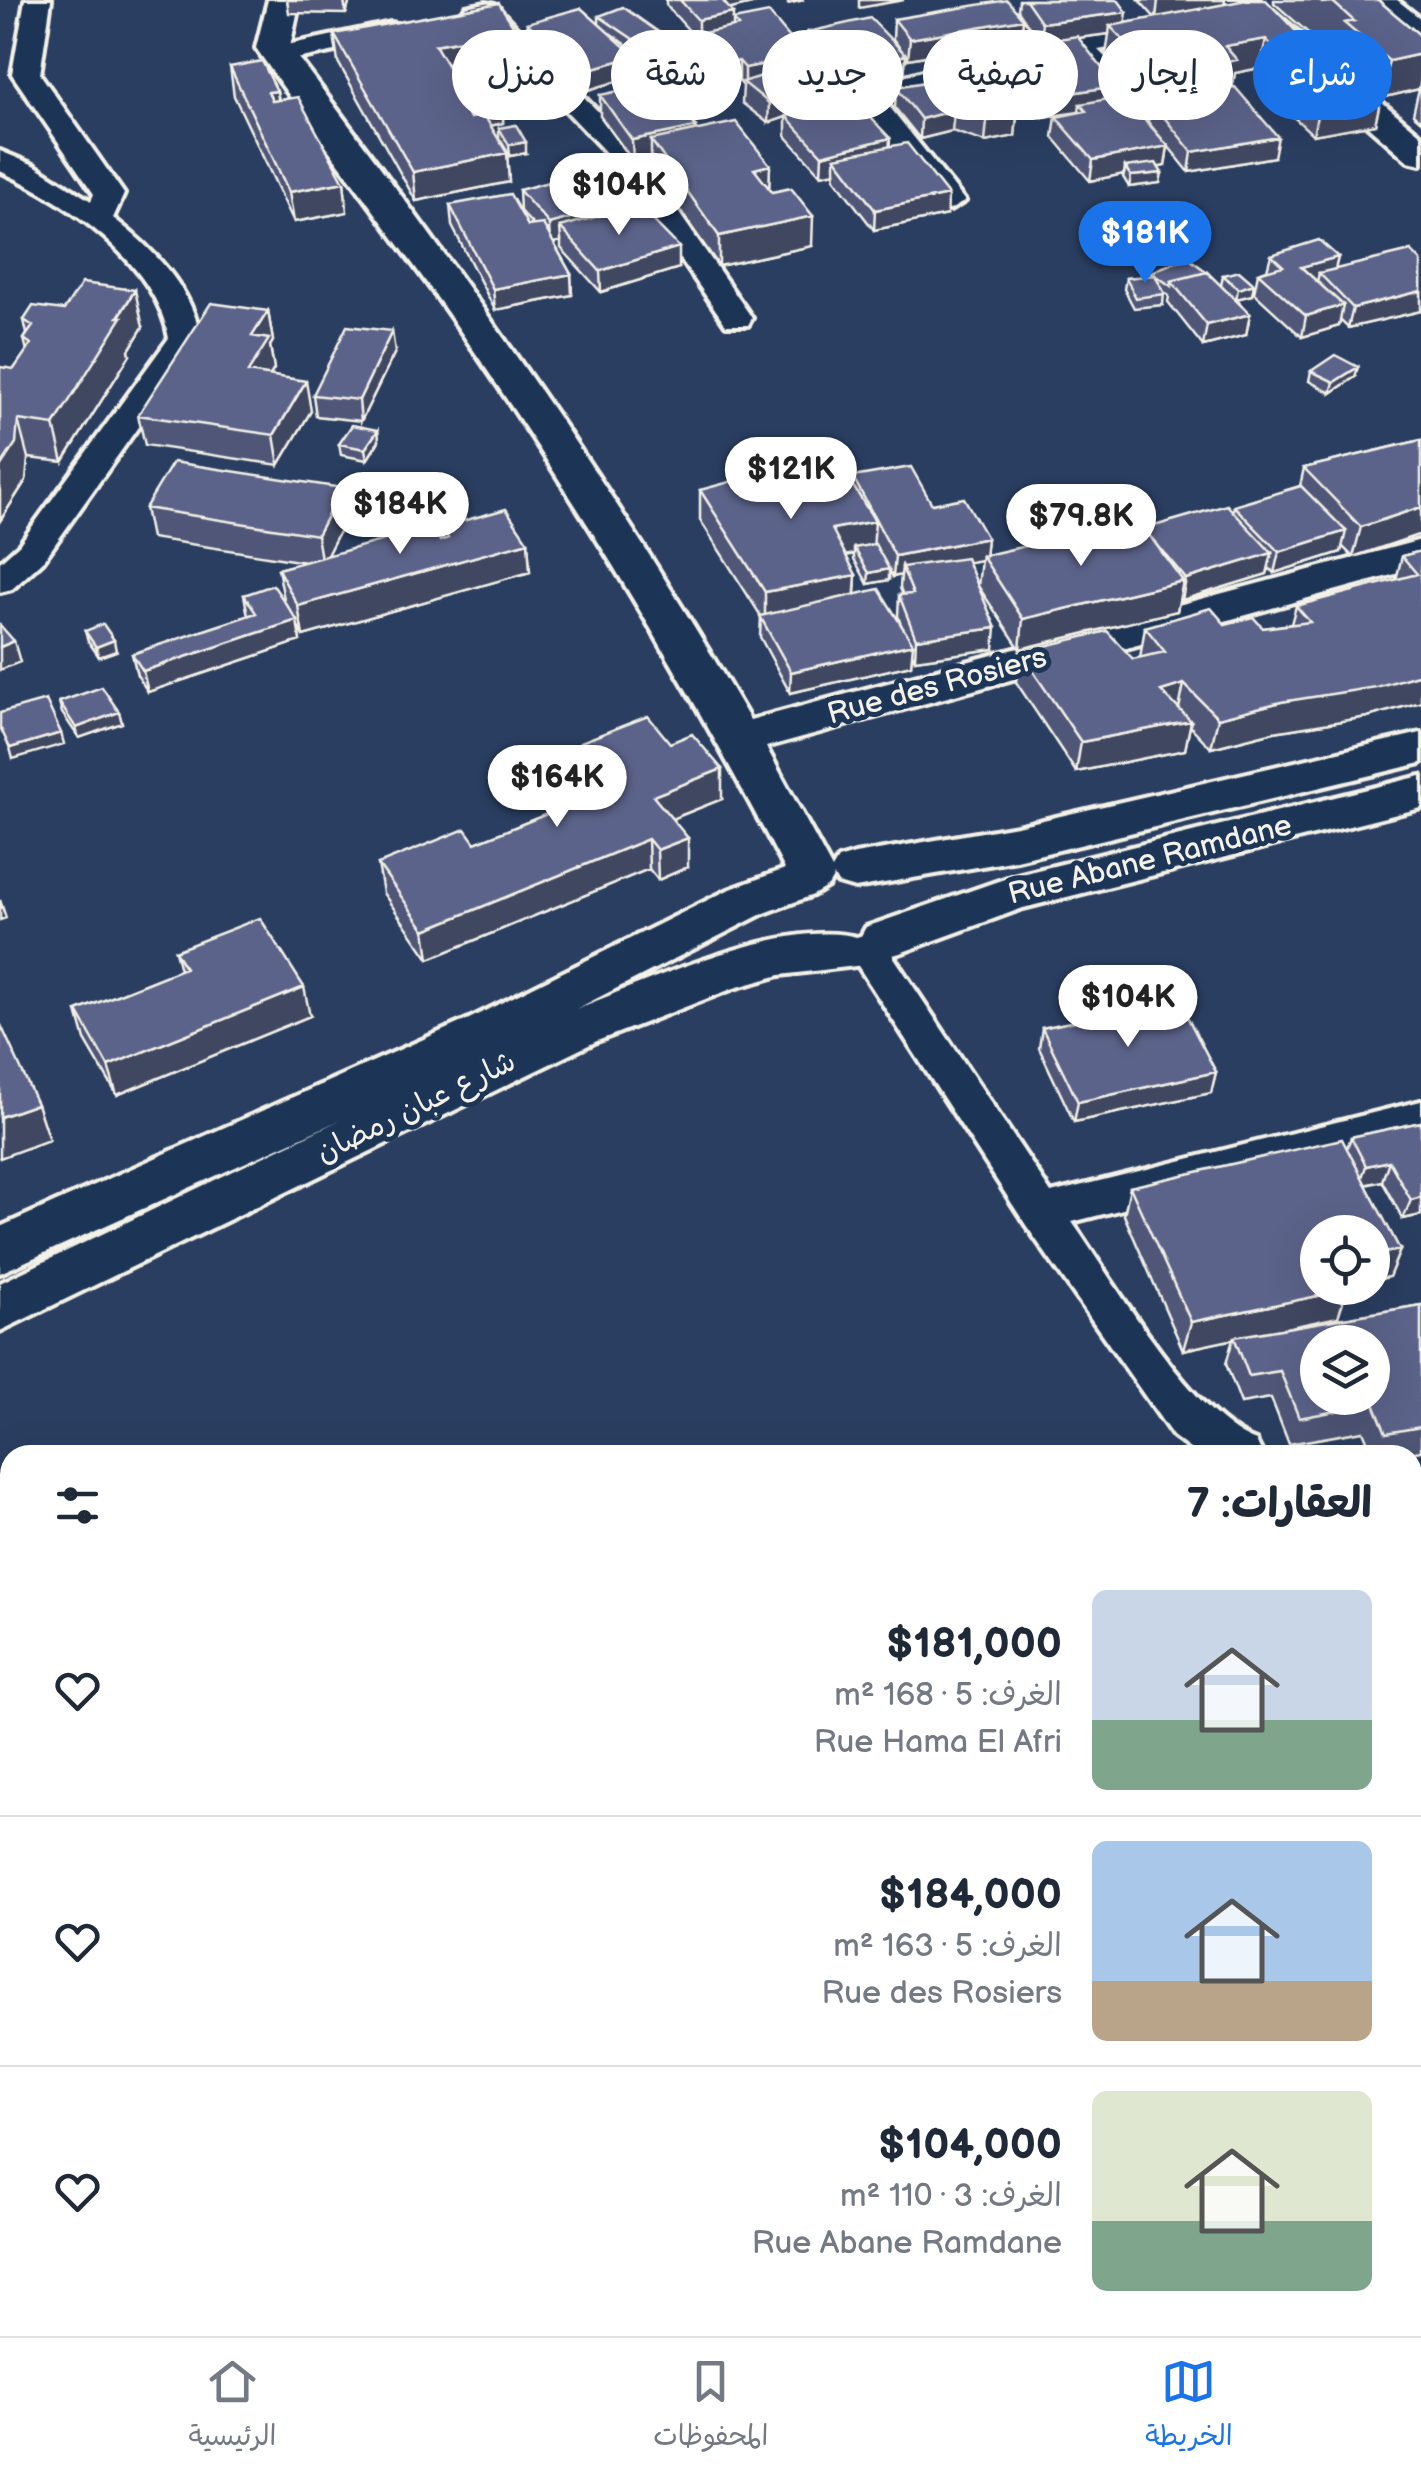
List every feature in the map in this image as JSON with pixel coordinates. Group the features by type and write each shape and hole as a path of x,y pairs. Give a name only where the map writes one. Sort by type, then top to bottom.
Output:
{"street":[{"path":"38,0 26,74 109,194 98,218"},
{"path":"284,0 273,48 448,286 742,738 821,876"},
{"path":"1380,0 1421,32"},
{"path":"448,19 486,11 625,156 737,318"},
{"path":"1078,44 1230,14 1421,153"},
{"path":"278,56 410,27"},
{"path":"1078,45 1098,66"},
{"path":"923,79 866,96 950,201"},
{"path":"0,160 33,172 98,218 174,298 186,320 185,338 31,553 0,581"},
{"name":"Rue des Rosiers","path":"742,738 1421,553"},
{"name":"شارع عبان رمضان","path":"0,1251 487,1032 745,902 821,876 1017,843 1421,748"},
{"name":"Rue Abane Ramdane","path":"866,947 1013,894 1421,792"},
{"path":"821,876 888,888 896,901 893,928 866,947 808,944 794,934 782,909 821,876"},
{"path":"866,947 1042,1213 1189,1422 1218,1445"},
{"name":"شارع عبان رمضان","path":"0,1308 580,1028 721,972 780,957 866,947"},
{"path":"1042,1213 1421,1117"}],"building":[{"path":"680,0 722,0 733,13 698,20"},
{"path":"1007,0 1023,19 961,30 923,30 923,37 910,39 894,19"},
{"path":"1026,0 1118,0 1127,12 1042,23"},
{"path":"1246,0 1266,0 1295,30 1253,30 1253,41 1233,45 1233,30 1114,30 1110,26"},
{"path":"1319,0 1378,0 1421,36 1421,54 1392,60 1392,30 1352,30 1344,23 1354,21 1333,2"},
{"path":"499,3 516,30 452,30 452,42 435,45 452,73 452,120 487,120 507,153 413,172 334,34"},
{"path":"623,7 656,30 620,30 599,16"},
{"path":"581,8 611,35 611,63 591,69 591,30 535,30 527,23"},
{"path":"769,13 783,30 762,30 762,65 745,68 742,64 742,30 718,30 738,26 733,20"},
{"path":"870,18 882,30 817,30"},
{"path":"1078,37 1098,63 1098,89 1078,92"},
{"path":"262,61 277,91 268,92 272,101 298,97 344,182 289,192 230,67"},
{"path":"762,76 762,97 743,82"},
{"path":"923,82 923,118 903,96 903,86"},
{"path":"1233,87 1253,108 1253,120 1263,120 1278,137 1192,152 1166,120 1233,120"},
{"path":"611,93 611,110 600,95"},
{"path":"1098,101 1098,120 1145,120 1168,146 1093,160 1059,120 1078,120 1078,113 1086,111 1080,104"},
{"path":"618,120 691,120 696,127 632,140"},
{"path":"790,120 873,120 890,138 822,155"},
{"path":"736,122 770,165 754,169 772,192 791,188 813,216 719,236 651,140"},
{"path":"516,125 526,142 509,145 499,128"},
{"path":"907,143 948,195 875,210 835,157"},
{"path":"1156,163 1162,173 1131,176 1125,167"},
{"path":"596,169 626,202 549,224 519,190"},
{"path":"510,194 528,226 543,224 571,274 493,289 450,205"},
{"path":"638,205 679,247 600,271 560,227"},
{"path":"1319,240 1338,257 1301,267 1343,305 1306,316 1258,273 1283,266 1271,255"},
{"path":"1411,251 1421,261 1421,291 1353,308 1319,273"},
{"path":"1187,257 1207,272 1171,281 1171,286 1151,272"},
{"path":"1239,271 1254,284 1238,289 1223,275"},
{"path":"1207,272 1250,314 1207,325 1171,281"},
{"path":"1155,275 1165,294 1136,298 1126,278"},
{"path":"82,283 135,290 54,425 18,420 16,443 0,467 0,367 14,369 31,344 24,339 33,326 24,320 33,306 64,310"},
{"path":"211,303 268,311 252,336 269,339 248,372 306,381 274,435 138,415"},
{"path":"347,326 392,331 359,400 313,395"},
{"path":"1335,355 1358,367 1334,382 1311,371"},
{"path":"352,425 378,430 365,449 339,444"},
{"path":"1421,440 1421,507 1361,527 1304,468"},
{"path":"833,454 875,521 832,529 856,575 765,592 700,490"},
{"path":"173,462 342,488 317,535 145,508"},
{"path":"911,467 932,504 964,498 987,538 895,556 853,477"},
{"path":"1301,486 1346,531 1279,552 1234,506"},
{"path":"1227,505 1272,553 1186,579 1144,529"},
{"path":"506,509 528,542 298,606 278,569 432,527 440,541 448,538 441,527"},
{"path":"1138,520 1183,581 1023,619 982,556"},
{"path":"875,544 889,569 869,573 854,548"},
{"path":"1421,551 1421,674 1376,687 1281,702 1218,718 1184,684 1161,691 1191,721 1081,742 1020,652 1107,631 1133,659 1165,652 1145,627 1211,608 1225,624 1253,617 1263,628 1310,622 1296,606 1417,574 1402,556"},
{"path":"966,558 996,628 916,639 899,595 913,594 902,567"},
{"path":"273,585 297,620 143,671 132,654 256,613 244,595"},
{"path":"879,589 913,644 791,672 760,616"},
{"path":"103,624 114,640 96,647 85,631"},
{"path":"0,625 14,641 0,647"},
{"path":"102,687 119,712 76,728 59,702"},
{"path":"46,700 61,733 10,748 0,727 0,713"},
{"path":"648,716 670,743 692,734 722,769 653,796 688,838 657,850 648,839 425,930 378,864 465,829 475,843 617,786 581,742"},
{"path":"260,918 304,987 108,1066 77,1011 185,968 175,951"},
{"path":"1178,999 1216,1072 1078,1102 1042,1028"},
{"path":"0,1023 37,1104 0,1117"},
{"path":"1421,1122 1421,1197 1411,1200 1389,1161 1366,1166 1351,1137"},
{"path":"1342,1139 1382,1215 1300,1215 1300,1300 1191,1322 1130,1187"},
{"path":"1390,1231 1400,1250 1390,1252"},
{"path":"1421,1305 1421,1427 1386,1433 1379,1415 1390,1415 1390,1325 1304,1325"},
{"path":"1300,1326 1300,1415 1315,1415 1299,1418 1280,1371 1249,1376 1234,1337"}]}
